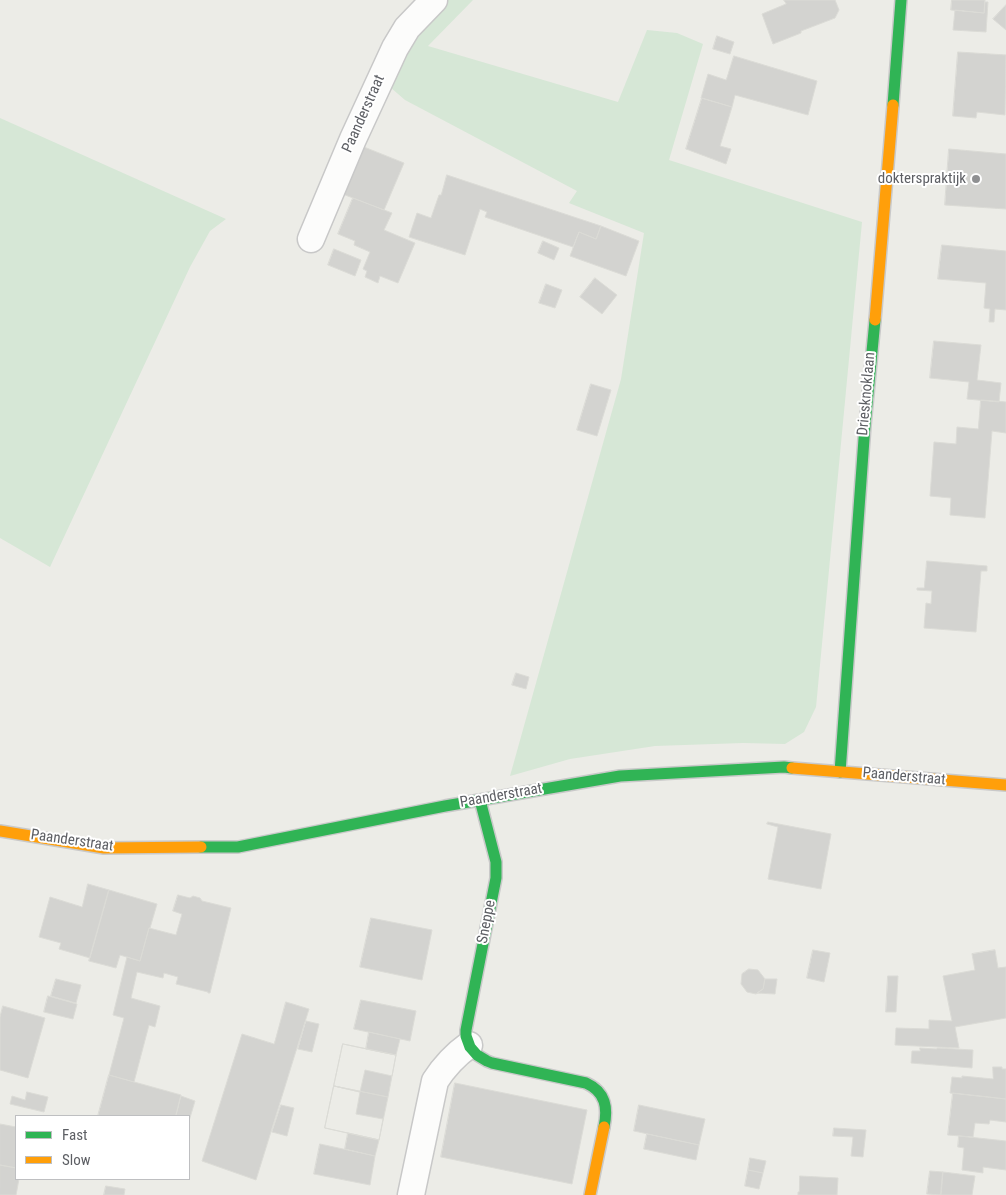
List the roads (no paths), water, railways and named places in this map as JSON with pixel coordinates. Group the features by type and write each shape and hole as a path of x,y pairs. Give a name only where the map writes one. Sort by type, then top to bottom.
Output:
{"street":[{"name":"Paanderstraat","path":"311,239 353,138 395,48 407,28 434,0"},
{"name":"Driesknoklaan","path":"840,772 865,425 884,216 898,5"},
{"name":"Paanderstraat","path":"0,831 104,848 238,847 426,810 620,776 784,767 1006,785"},
{"name":"Sneppe","path":"469,1045 466,1030 496,878 496,862 480,800"},
{"path":"411,1195 435,1082 443,1069 469,1045 481,1058 492,1063 591,1085 603,1098 607,1107 606,1119 590,1195"}],"place":[{"name":"dokterspraktijk","path":"976,179"}]}
